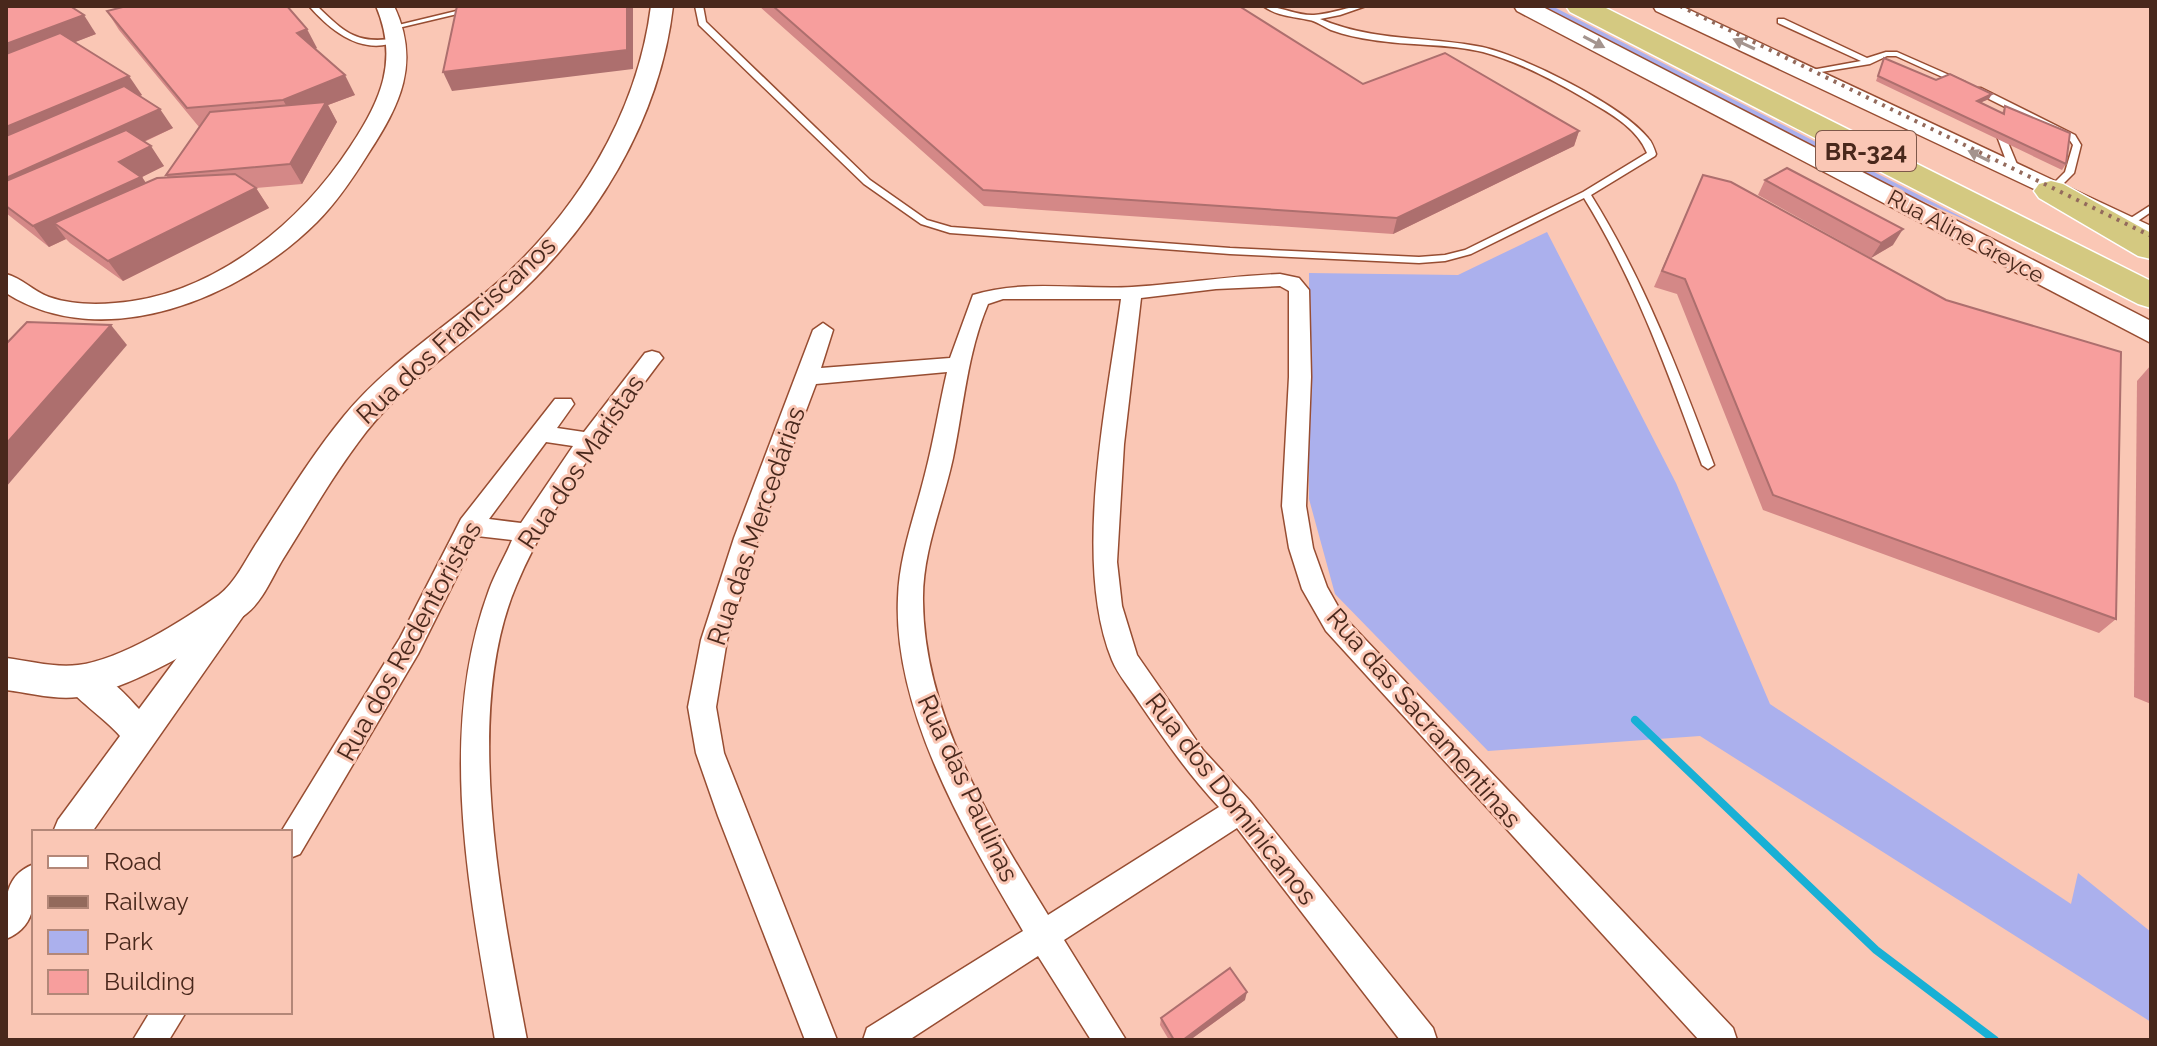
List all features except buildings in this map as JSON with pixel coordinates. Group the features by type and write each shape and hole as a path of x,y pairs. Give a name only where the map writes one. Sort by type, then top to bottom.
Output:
{"highway":[{"name":"BR-324","path":"1580,6 2151,296"},
{"name":"BR-324","path":"1619,6 2151,270"},
{"path":"1877,189 2151,316"},
{"path":"2051,191 2151,248"}],"main road":[{"name":"Rua dos Franciscanos","path":"237,601 356,423 399,378 519,279 556,238 617,144 652,67 661,30 662,6"},
{"name":"Rua Aline Greyce","path":"1525,6 2151,333"},
{"path":"1664,6 2151,236"},
{"path":"6,674 81,681 141,656 237,601"}],"street":[{"path":"6,282 19,294 51,306 97,313 172,299 213,284 248,265 303,223 337,184 390,97 392,25"},
{"name":"Rua das Sacramentinas","path":"1001,293 1132,293 1280,280 1297,287 1300,377 1294,506 1301,548 1315,589 1335,624 1721,1040"},
{"name":"Rua das Paulinas","path":"1001,293 980,300 961,364 919,545 910,599 912,644 920,685 934,725 981,826 1043,935 1110,1040"},
{"name":"Rua dos Dominicanos","path":"1132,293 1113,444 1105,562 1109,606 1125,659 1193,759 1240,810 1421,1040"},
{"name":"Rua das Mercedárias","path":"821,1040 732,816 710,753 702,707 714,640 746,538 823,330"},
{"name":"Rua dos Maristas","path":"511,1040 481,866 477,722 483,664 507,579 529,533 589,441 652,358"},
{"path":"808,377 961,364"},
{"name":"Rua dos Redentoristas","path":"292,841 409,646 470,526 563,404"},
{"path":"542,433 589,441"},
{"path":"470,526 529,533"},
{"name":"Rua dos Franciscanos","path":"72,830 237,601"},
{"path":"81,681 113,703 141,737"},
{"path":"879,1040 1240,810"},
{"path":"6,920 32,885"},
{"path":"149,1040 168,1014"}],"lane":[{"path":"313,6 345,38 373,45 392,25 487,6"},
{"path":"699,6 702,23 867,182 899,208 924,222 950,230 1230,251 1419,260 1445,258 1468,252 1586,194 1652,154 1648,139 1633,124 1501,55 1470,48 1360,37 1334,30 1315,20 1283,15 1267,6"},
{"path":"1315,20 1362,6"},
{"path":"1781,21 1878,64"},
{"path":"1806,73 1867,61 1886,54 1910,57 2072,137 2077,145 2069,173 2051,191"},
{"path":"1992,119 2001,133 2016,174"},
{"path":"1586,194 1619,250 1656,326 1708,465"},
{"path":"2126,225 2151,208"}],"green space":[{"path":"1535,6 1552,6 1977,225 1872,179"},
{"path":"1547,232 1676,483 1770,704 2071,904 2078,873 2151,932 2151,1022 1700,736 1488,751 1335,594 1309,499 1309,273 1458,275"}],"waterway":[{"path":"1635,720 1876,950 1995,1040"}],"railway":[{"path":"1680,6 2151,236"}]}
